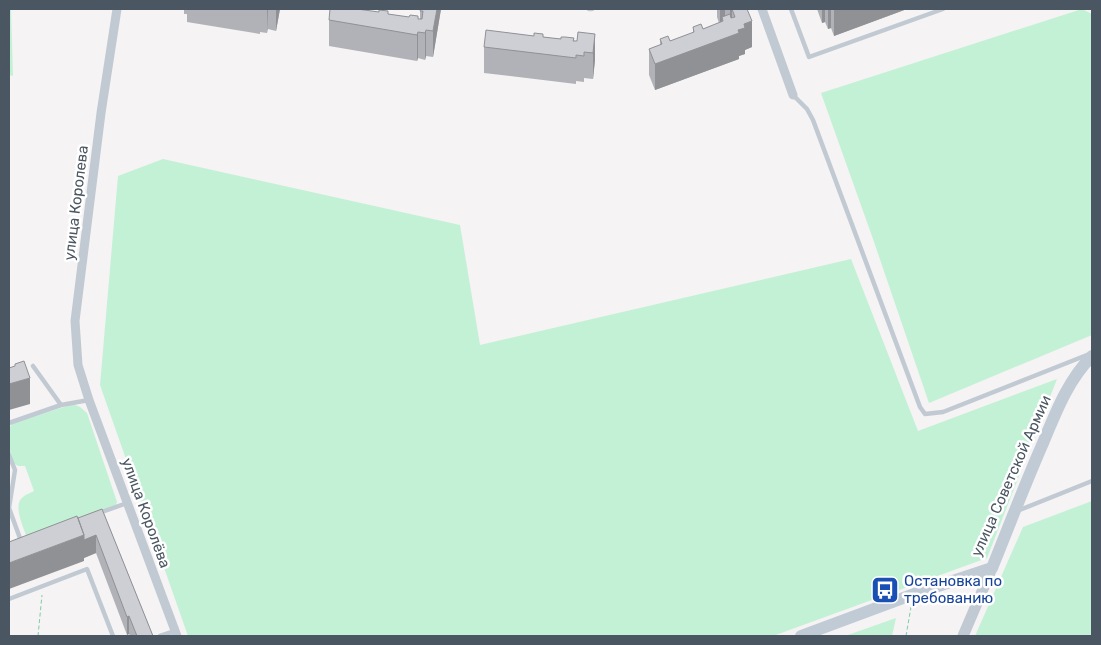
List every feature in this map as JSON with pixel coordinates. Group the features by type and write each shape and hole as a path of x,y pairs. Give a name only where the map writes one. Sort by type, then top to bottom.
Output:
{"main road":[{"name":"улица Советской Армии","path":"801,636 914,594 992,568 1066,392 1092,354"}],"street":[{"name":"улица Королева","path":"89,400 78,364 75,321 101,114 117,9"},
{"path":"762,9 793,96"},
{"name":"улица Королёва","path":"89,400 176,633"},
{"path":"963,636 992,568"}],"lane":[{"path":"791,9 810,57 943,9"},
{"path":"793,96 807,109 813,120 920,407 925,414 943,412 1092,354"},
{"path":"33,366 61,406"},
{"path":"9,423 61,406 89,400"},
{"path":"9,455 15,470 9,508 22,543"},
{"path":"1014,513 1092,481"},
{"path":"92,516 127,503"},
{"path":"15,545 30,539"},
{"path":"9,599 87,569 113,636"},
{"path":"160,636 176,633"}],"path":[{"path":"38,636 43,586"},
{"path":"906,636 914,594"}],"green space":[{"path":"9,9 11,9 13,76 9,75"},
{"path":"1082,9 1092,14 1092,335 929,403 821,93"},
{"path":"163,159 460,225 480,345 851,259 918,431 1057,379 987,558 773,636 188,636 100,385 118,176"},
{"path":"73,404 87,413 117,502 116,505 27,538 20,517 19,505 23,497 34,491 25,466 15,464 10,455 8,432 12,424"},
{"path":"1092,501 1092,636 975,636 1023,527"},
{"path":"896,618 892,636 845,636"}],"building":[{"path":"330,9 357,9 379,12 379,10 388,11 388,14 409,17 410,15 418,16 418,19 422,19 423,11 420,11 421,9 437,9 433,31 418,32 417,35 329,20"},
{"path":"732,9 747,9 752,21 744,24 745,28 738,30 739,33 655,64 649,49 662,44 660,39 668,36 670,41 694,32 693,27 701,24 703,29 723,21 722,17 730,14 731,18 735,17"},
{"path":"486,30 534,36 534,33 543,34 543,37 574,38 573,41 577,41 578,32 595,34 593,53 584,52 584,56 576,55 576,58 484,47"},
{"path":"24,361 30,378 9,384 9,368"},
{"path":"102,509 153,636 137,636 129,616 127,617 96,535 84,540 78,518"},
{"path":"77,516 84,535 9,563 9,542"}],"place":[{"name":"Остановка по требованию","path":"885,590"}]}
